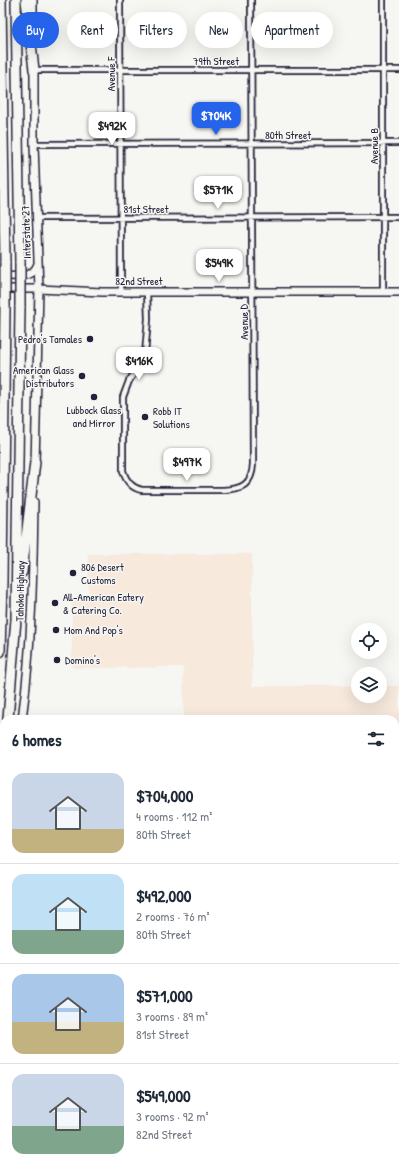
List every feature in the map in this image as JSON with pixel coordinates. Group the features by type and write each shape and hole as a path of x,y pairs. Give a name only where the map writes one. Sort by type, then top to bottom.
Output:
{"highway":[{"name":"Tahoka Highway","path":"0,652 5,306 1,0"},
{"name":"Tahoka Highway","path":"8,715 16,619 20,306 16,0"},
{"path":"26,0 34,70"},
{"path":"16,619 35,462"}],"main road":[{"name":"Interstate 27","path":"33,0 34,144 39,289 35,462"},
{"path":"0,275 28,275 34,272 38,263"},
{"name":"82nd Street","path":"0,289 121,292 399,292"},
{"name":"Tahoka Highway","path":"23,715 32,626 35,462"}],"street":[{"name":"Avenue F","path":"120,0 121,292"},
{"name":"Avenue D","path":"147,292 148,320 146,354 129,381 123,397 122,436 124,474 130,484 138,489 232,490 242,487 247,483 251,476 253,464 251,0"},
{"name":"Avenue B","path":"383,0 383,292"},
{"name":"79th Street","path":"34,70 399,70"},
{"name":"80th Street","path":"34,144 399,144"},
{"name":"81st Street","path":"36,218 399,218"}],"shaded area":[{"path":"88,554 252,554 252,686 351,686 351,703 387,703 387,686 399,686 399,715 184,715 183,667 72,668 72,597 89,598"}],"place":[{"name":"Pedro's Tamales","path":"90,339"},
{"name":"American Glass Distributors","path":"82,376"},
{"name":"Lubbock Glass and Mirror","path":"94,397"},
{"name":"Robb IT Solutions","path":"145,417"},
{"name":"806 Desert Customs","path":"73,573"},
{"name":"All-American Eatery & Catering Co.","path":"55,603"},
{"name":"Mom And Pop's","path":"56,630"},
{"name":"Domino's","path":"57,660"}]}
